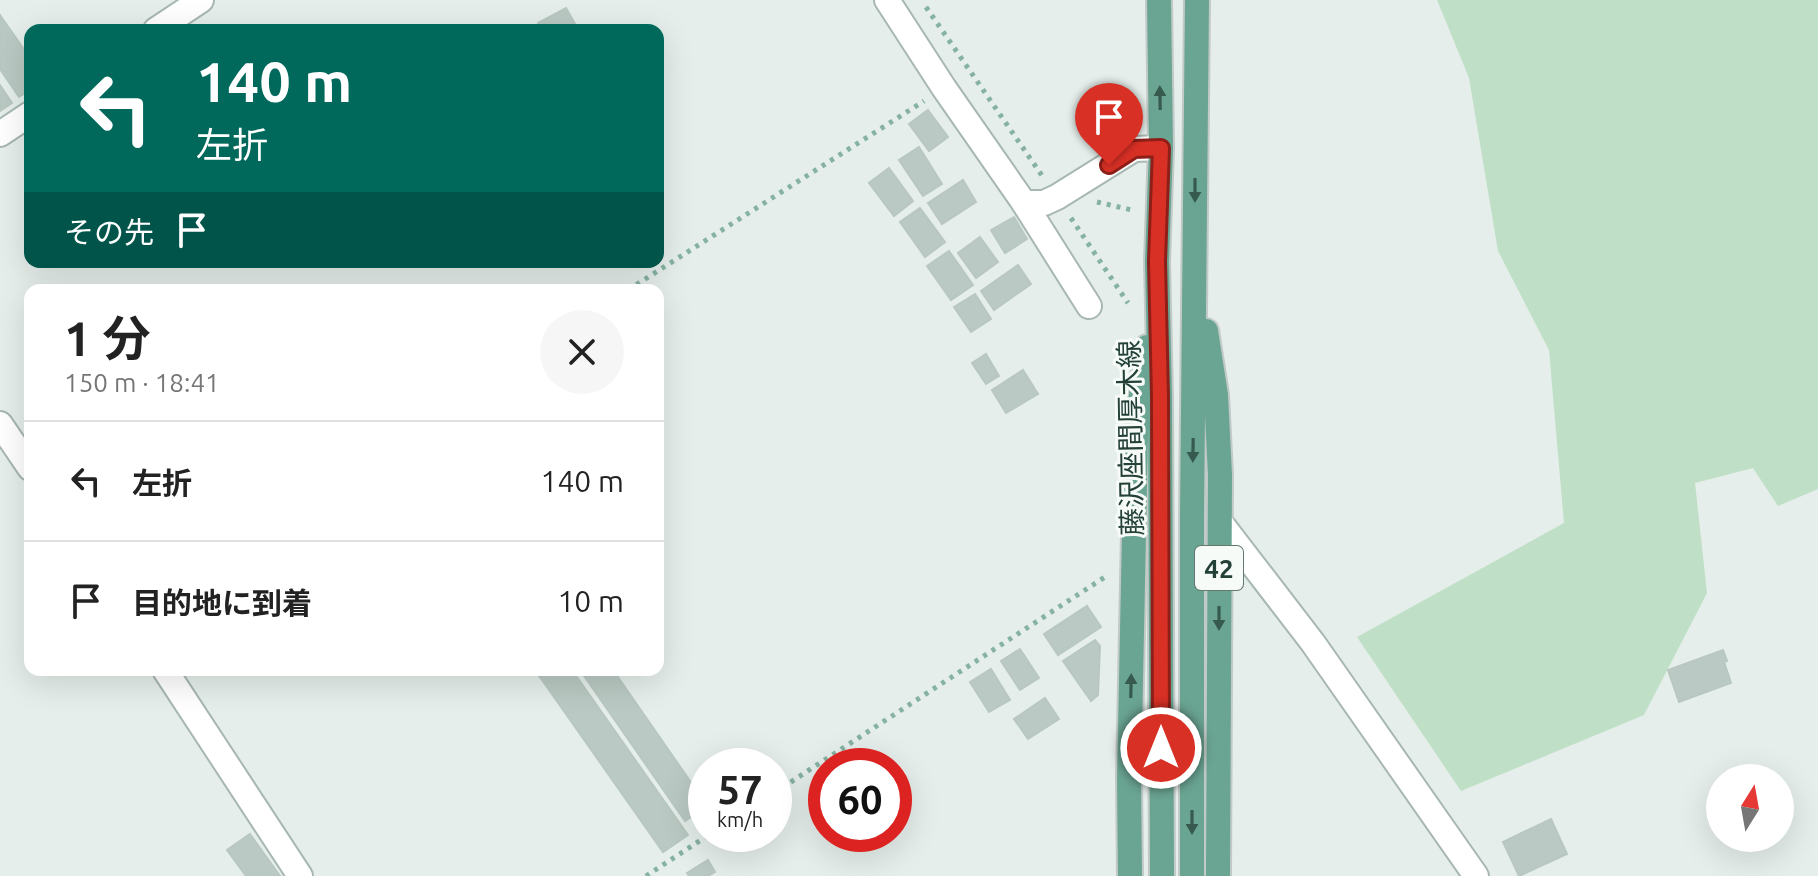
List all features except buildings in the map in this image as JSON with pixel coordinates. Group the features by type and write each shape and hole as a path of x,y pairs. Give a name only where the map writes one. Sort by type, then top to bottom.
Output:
{"main road":[{"name":"藤沢座間厚木線","path":"1159,0 1161,148 1157,261 1162,876"},
{"name":"42","path":"1192,876 1197,0"},
{"name":"42","path":"1130,876 1136,435 1157,261"},
{"name":"42","path":"1195,262 1216,395 1220,475 1218,876"}],"street":[{"path":"165,24 201,0"},
{"path":"887,0 1024,203 1089,306"},
{"path":"0,134 24,118"},
{"path":"1024,203 1044,203 1057,197 1134,149 1161,148"},
{"path":"0,424 24,459"},
{"path":"1220,522 1313,643 1476,876"},
{"path":"169,676 300,876"}],"path":[{"path":"921,0 1128,303"},
{"path":"664,267 944,88"},
{"path":"1092,200 1132,210"},
{"path":"637,284 662,268"},
{"path":"792,781 1134,558"},
{"path":"646,876 688,848"}],"green space":[{"path":"1437,0 1818,0 1818,489 1778,506 1753,468 1695,483 1707,593 1644,715 1461,791 1357,637 1564,523 1549,350 1498,251 1469,78"}],"route":[{"path":"1109,165 1134,149 1161,148 1157,261 1161,748"}]}
